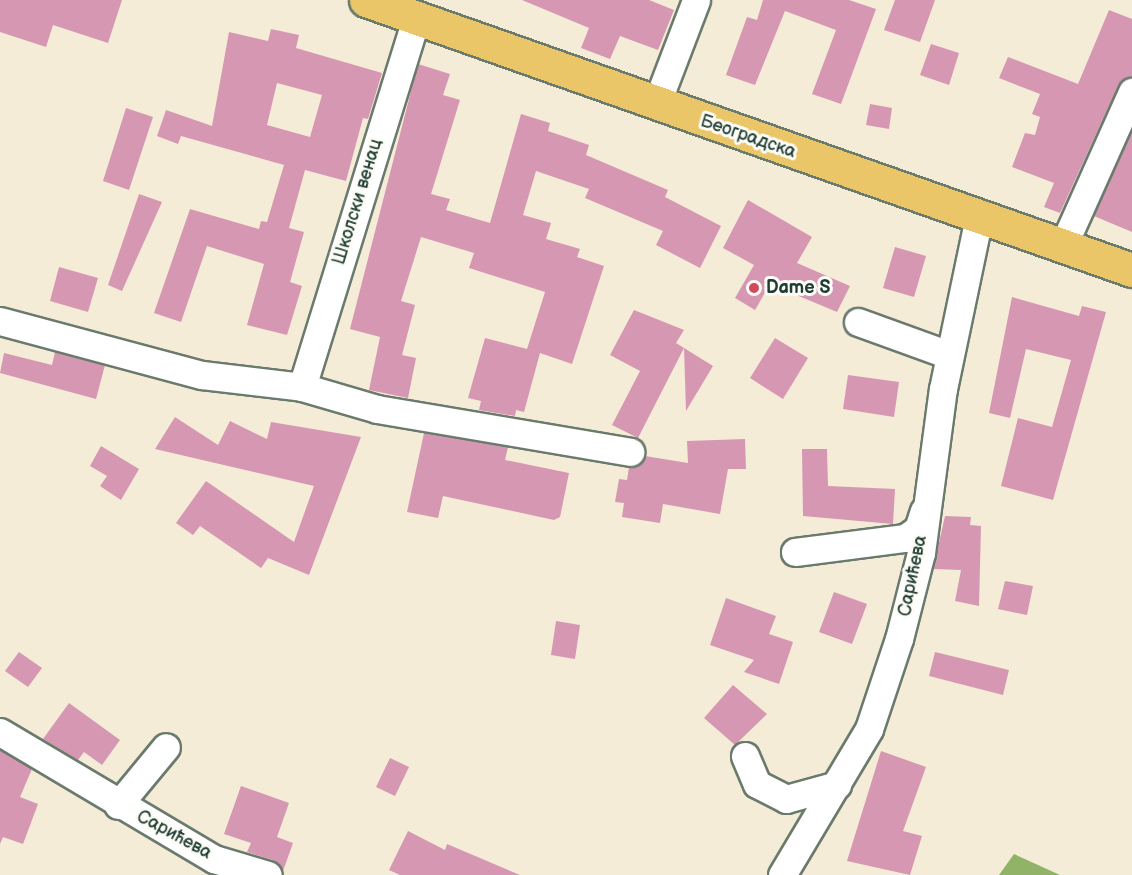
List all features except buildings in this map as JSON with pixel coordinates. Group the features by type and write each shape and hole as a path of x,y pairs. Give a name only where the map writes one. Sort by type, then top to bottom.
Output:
{"main road":[{"name":"Београдска","path":"366,0 656,105 1132,270"}],"street":[{"path":"656,105 696,0"},
{"name":"Школски венац","path":"302,387 416,18"},
{"path":"1063,246 1132,92"},
{"name":"Сарићева","path":"782,875 869,729 898,639 921,553 925,510 949,355 979,217"},
{"path":"0,321 202,375 302,387 377,409 630,452"},
{"path":"858,322 949,355"},
{"path":"795,552 905,537 918,529 925,510"},
{"path":"0,732 118,805"},
{"name":"Сарићева","path":"166,747 118,805 214,858 268,875"},
{"path":"745,756 757,784 786,799 837,785"}],"green space":[{"path":"1014,854 1060,875 999,875"}],"place":[{"name":"Dame S","path":"754,288"}]}
